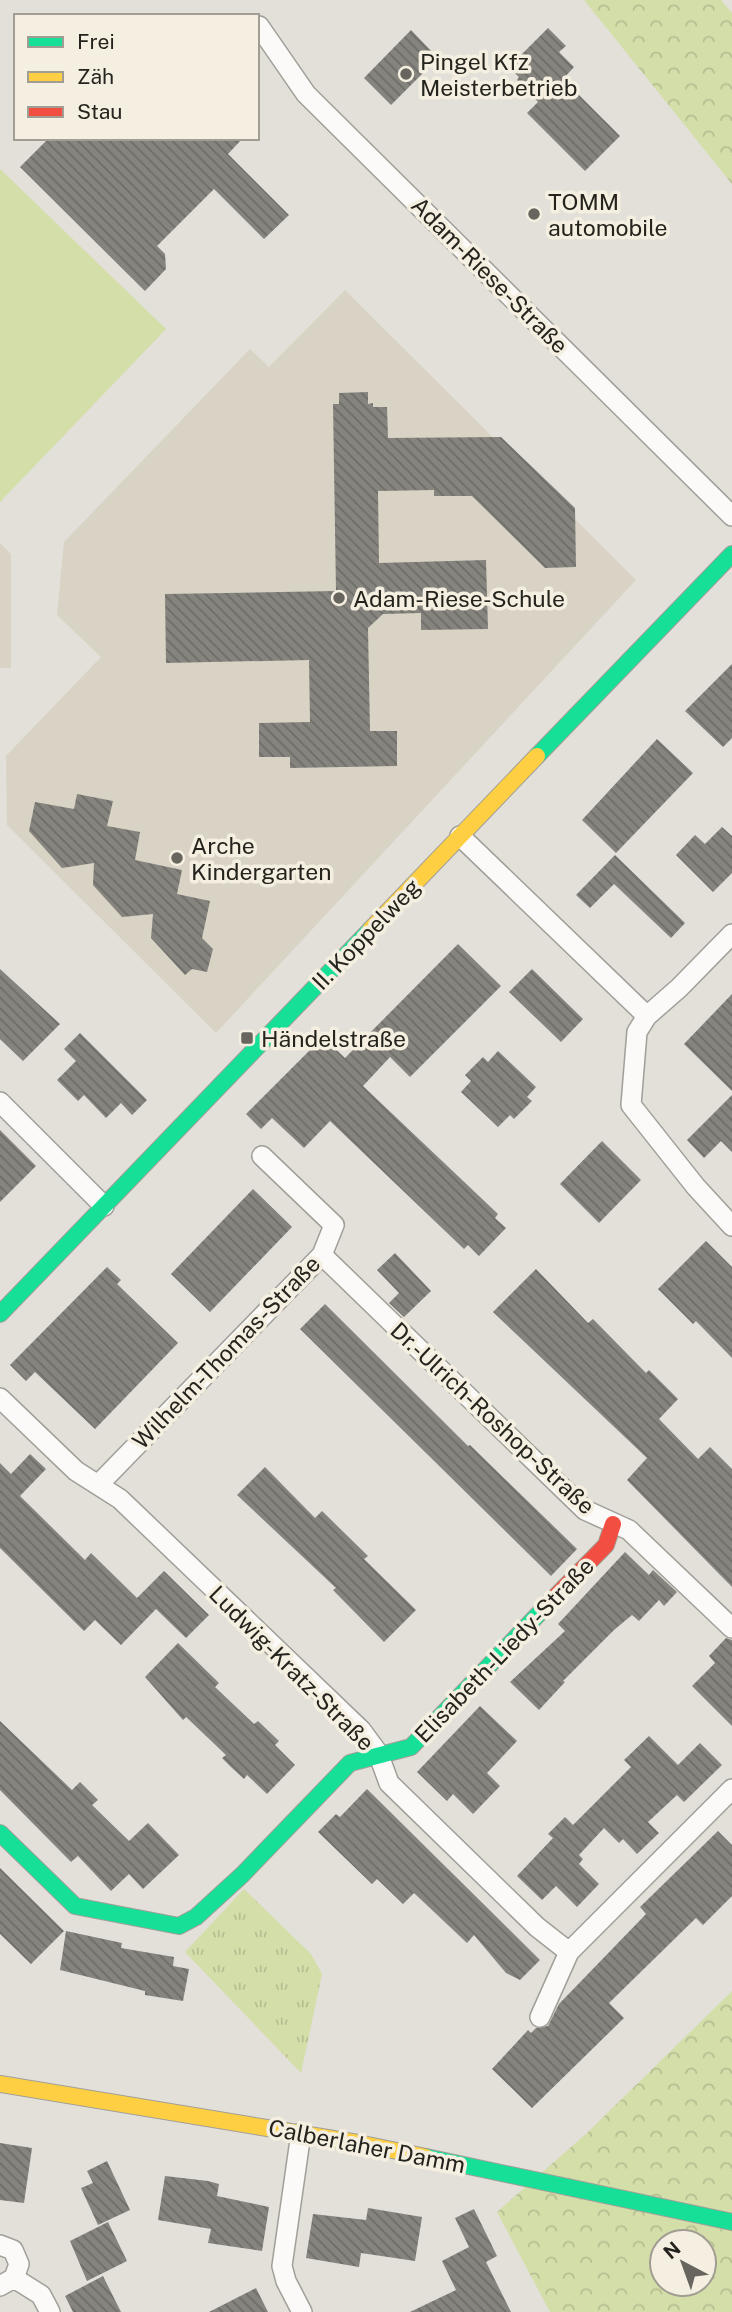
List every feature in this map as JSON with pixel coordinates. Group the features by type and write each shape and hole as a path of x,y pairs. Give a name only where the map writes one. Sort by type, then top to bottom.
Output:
{"street":[{"name":"Adam-Riese-Straße","path":"259,26 306,94 732,516"},
{"name":"II. Koppelweg","path":"0,1314 732,554"},
{"path":"460,836 647,1016"},
{"path":"732,934 647,1016 637,1032 631,1105 696,1188 732,1226"},
{"path":"0,1102 104,1206"},
{"name":"Wilhelm-Thomas-Straße","path":"97,1485 322,1255 334,1225 262,1156"},
{"name":"Dr.-Ulrich-Roshop-Straße","path":"322,1255 585,1510 629,1530 732,1628"},
{"name":"Ludwig-Kratz-Straße","path":"0,1398 76,1471 130,1509 361,1730 378,1753 389,1783 537,1927 569,1952"},
{"name":"Elisabeth-Liedy-Straße","path":"0,1833 75,1906 179,1926 196,1917 242,1875 350,1763 378,1753 411,1747 606,1545 613,1524"},
{"path":"540,2017 569,1952 732,1789"},
{"name":"Calberlaher Damm","path":"0,2084 301,2133 584,2189 732,2222"},
{"path":"301,2133 282,2266 286,2281 302,2312"},
{"path":"0,2245 13,2250 17,2256 18,2272 7,2282 41,2295 50,2312"}],"shaded area":[{"name":"Adam-Riese-Schule","path":"345,290 636,580 216,1033 7,825 6,756 101,657 57,615 64,542 250,349 269,367"},
{"path":"0,543 11,554 11,668 0,668"}],"green space":[{"path":"584,0 721,0 732,13 732,184"},
{"path":"0,169 166,329 0,502"},
{"path":"244,1889 311,1954 322,1974 301,2073 185,1952"},
{"path":"732,1991 732,2312 550,2312 497,2212 587,2133"}],"building":[{"path":"548,28 566,46 559,52 574,67 563,79 620,136 585,171 527,113 538,102 517,80 519,77 509,67"},
{"path":"411,30 438,58 391,105 364,78"},
{"path":"47,140 241,140 228,154 289,215 264,239 214,189 157,246 165,254 166,269 145,291 20,167"},
{"path":"368,392 368,404 373,403 373,407 387,407 388,438 501,437 575,508 576,567 545,568 472,496 434,496 434,490 378,491 379,563 486,560 488,629 421,630 421,613 383,614 368,628 370,731 397,731 397,766 290,768 290,757 259,757 259,723 310,722 309,660 166,663 165,594 336,591 333,404 339,404 339,393"},
{"path":"732,664 732,738 723,747 685,711"},
{"path":"657,739 693,773 616,853 582,820"},
{"path":"77,794 113,801 107,826 140,832 135,860 182,870 177,894 210,901 202,938 213,949 207,972 192,969 185,975 151,938 153,914 122,917 93,885 94,863 62,868 29,831 35,802 74,809"},
{"path":"722,827 732,836 732,873 713,892 676,855 695,835 705,844"},
{"path":"615,855 685,923 671,938 614,884 590,908 576,895"},
{"path":"458,944 501,986 410,1077 390,1057 363,1086 498,1214 495,1218 506,1228 479,1256 468,1245 464,1249 330,1121 304,1148 272,1118 261,1129 246,1114 323,1037 345,1058"},
{"path":"0,969 60,1024 23,1061 0,1039"},
{"path":"532,969 583,1019 561,1042 509,992"},
{"path":"732,994 732,1091 684,1044"},
{"path":"80,1033 147,1100 132,1115 121,1103 106,1118 84,1095 78,1101 57,1080 76,1061 64,1049"},
{"path":"498,1051 536,1087 527,1097 532,1101 514,1119 510,1115 498,1127 461,1092 471,1081 465,1075 483,1057 488,1062"},
{"path":"732,1095 732,1152 721,1141 704,1158 687,1140"},
{"path":"0,1130 36,1166 0,1202"},
{"path":"602,1141 641,1180 599,1223 560,1184"},
{"path":"253,1189 292,1227 210,1312 171,1274"},
{"path":"706,1241 732,1267 732,1358 696,1321 693,1324 658,1289"},
{"path":"395,1253 431,1291 404,1317 389,1303 399,1293 377,1270"},
{"path":"107,1267 121,1280 117,1284 178,1343 95,1429 35,1372 26,1381 10,1365"},
{"path":"536,1269 588,1323 593,1319 646,1373 649,1370 678,1399 659,1419 698,1459 710,1447 732,1469 732,1587 627,1480 647,1458 493,1312"},
{"path":"325,1304 468,1446 470,1445 577,1549 551,1576 300,1329"},
{"path":"30,1454 46,1469 20,1496 85,1560 91,1553 137,1598 164,1571 209,1615 186,1638 156,1609 121,1645 95,1620 84,1631 0,1548 0,1463 11,1474"},
{"path":"265,1467 315,1518 322,1511 368,1556 364,1559 416,1610 384,1642 333,1590 336,1588 237,1495"},
{"path":"625,1552 649,1575 653,1570 677,1592 664,1606 659,1600 639,1621 632,1615 614,1630 563,1681 565,1682 539,1710 510,1682 565,1631 558,1624"},
{"path":"726,1638 732,1640 732,1726 692,1686 715,1663 709,1656"},
{"path":"178,1643 219,1683 215,1687 254,1724 258,1721 279,1741 275,1745 295,1765 267,1794 247,1775 244,1779 231,1767 222,1758 226,1755 186,1717 183,1720 145,1677"},
{"path":"480,1706 517,1741 487,1773 500,1786 473,1814 453,1794 447,1801 417,1772"},
{"path":"0,1721 72,1790 80,1782 98,1800 92,1805 129,1841 148,1823 179,1855 143,1889 129,1874 111,1891 78,1856 71,1862 0,1790"},
{"path":"649,1736 678,1765 700,1743 722,1765 684,1802 677,1795 648,1822 659,1833 637,1854 623,1839 619,1843 604,1828 579,1855 583,1859 579,1864 599,1884 577,1907 556,1886 542,1900 517,1876 553,1838 548,1834 565,1817 573,1825 631,1767 624,1760"},
{"path":"367,1789 540,1960 520,1980 506,1973 474,1935 467,1943 414,1893 403,1904 377,1879 372,1884 318,1832 336,1814 340,1817"},
{"path":"718,1831 732,1845 732,1896 703,1925 696,1918 609,2003 624,2018 532,2108 492,2069 528,2030 531,2033 536,2028 548,2026 559,2004 646,1914 640,1907"},
{"path":"0,1868 64,1931 31,1964 0,1934"},
{"path":"66,1931 122,1943 121,1948 174,1957 173,1966 189,1969 183,2001 145,1995 145,1991 60,1970"},
{"path":"0,2143 32,2148 24,2203 0,2200"},
{"path":"107,2161 130,2210 98,2225 81,2188 93,2183 87,2171"},
{"path":"165,2176 219,2184 217,2196 269,2207 262,2251 208,2243 211,2229 158,2220"},
{"path":"368,2208 422,2217 415,2261 361,2253 359,2267 306,2258 313,2214 366,2220"},
{"path":"474,2209 497,2256 486,2262 511,2312 410,2312 456,2290 442,2261 469,2247 455,2218"},
{"path":"108,2222 127,2261 87,2281 70,2241"},
{"path":"103,2276 121,2312 73,2312 65,2296"},
{"path":"256,2288 268,2312 209,2312"}],"traffic: fast":[{"path":"537,756 732,554"},
{"path":"0,1314 370,930"},
{"path":"0,1833 75,1906 179,1926 196,1917 242,1875 350,1763 411,1747 551,1601"},
{"path":"426,2157 732,2222"}],"traffic: slow":[{"path":"370,930 537,756"},
{"path":"0,2084 358,2143 426,2157"}],"traffic: jam":[{"path":"551,1601 606,1545 613,1524"}],"place":[{"name":"Pingel Kfz Meisterbetrieb","path":"406,74"},
{"name":"TOMM automobile","path":"534,214"},
{"name":"Adam-Riese-Schule","path":"339,598"},
{"name":"Arche Kindergarten","path":"177,858"},
{"name":"Händelstraße","path":"247,1038"}]}
